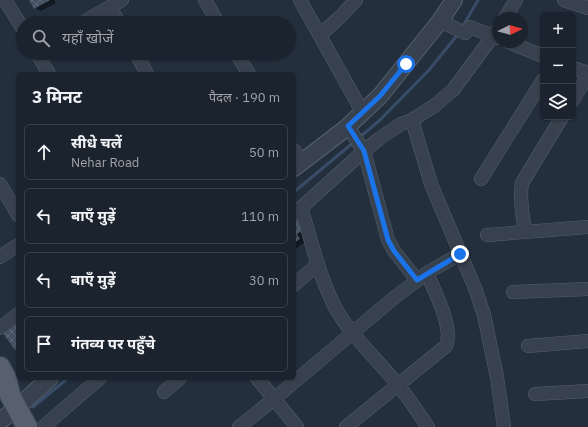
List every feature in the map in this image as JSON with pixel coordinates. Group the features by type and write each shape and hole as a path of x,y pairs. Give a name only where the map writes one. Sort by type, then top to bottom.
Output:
{"main road":[{"path":"0,367 6,378 9,397 27,427"}],"street":[{"path":"5,0 16,18"},
{"path":"94,16 122,0"},
{"path":"205,0 214,16"},
{"path":"300,0 363,113"},
{"path":"320,35 356,0"},
{"path":"428,427 398,385 352,333 337,309 327,291 297,211 356,138 363,113 380,96 440,21 454,0"},
{"path":"509,12 516,0"},
{"path":"564,0 588,8"},
{"path":"110,7 115,16"},
{"path":"440,21 465,33 470,27 492,34"},
{"path":"296,160 356,138 412,120 434,106 453,90 492,40"},
{"path":"523,48 540,55"},
{"path":"41,60 48,72"},
{"path":"140,60 146,72"},
{"path":"240,60 248,72"},
{"path":"576,69 588,74 576,95"},
{"path":"481,179 540,84"},
{"path":"412,120 431,184 484,315 497,377 504,427"},
{"path":"525,232 520,192 522,183 560,120"},
{"path":"346,427 443,350 448,342 447,326 422,277 394,251 388,240 356,138"},
{"path":"0,184 16,212"},
{"path":"487,235 588,227"},
{"path":"0,257 16,245"},
{"path":"239,427 422,277 460,254"},
{"path":"296,283 318,264"},
{"path":"514,292 588,288"},
{"path":"0,328 16,316"},
{"path":"528,346 588,341"},
{"path":"0,421 9,397 46,380"},
{"path":"43,427 98,380"},
{"path":"164,392 178,380"},
{"path":"258,380 297,427"},
{"path":"535,394 588,391"}],"building":[{"path":"29,0 50,0 34,9"},
{"path":"299,218 306,228 297,234 300,239 296,242 296,220"},
{"path":"16,318 16,349 15,350 0,329"}],"waterway":[{"path":"463,26 478,0"},
{"path":"360,137 380,120 429,70 459,33"},
{"path":"296,190 354,142"},
{"path":"33,407 66,380"}],"route":[{"path":"406,64 380,96 348,126 364,151 388,240 394,251 417,280 460,254"}]}
